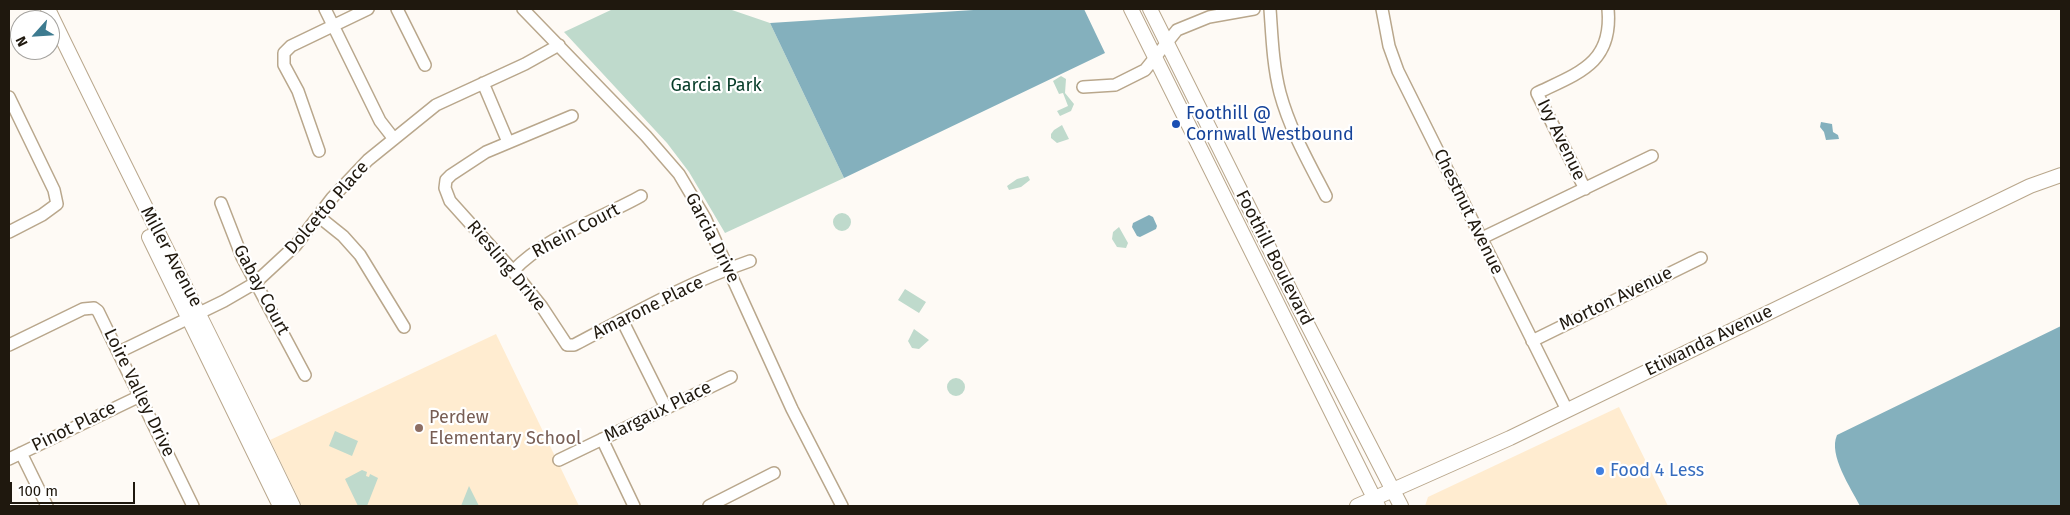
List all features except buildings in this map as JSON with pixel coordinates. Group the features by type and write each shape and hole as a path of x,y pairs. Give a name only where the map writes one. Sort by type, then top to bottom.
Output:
{"main road":[{"name":"Miller Avenue","path":"48,9 159,239 280,506"},
{"name":"Foothill Boulevard","path":"1131,9 1280,313 1377,502"},
{"name":"Foothill Boulevard","path":"1150,9 1301,312 1401,506"},
{"name":"Miller Avenue","path":"60,54 293,506"},
{"name":"Etiwanda Avenue","path":"1357,506 1377,502 1393,490 1567,410 2030,186 2061,175"}],"street":[{"path":"325,9 380,121 394,139"},
{"path":"319,151 302,100 284,65 283,57 291,46 368,9"},
{"path":"397,9 425,65"},
{"name":"Garcia Drive","path":"523,9 646,136 678,174 705,218 792,409 842,506"},
{"path":"1083,87 1115,85 1145,70 1175,31 1200,20 1254,9"},
{"path":"1270,9 1274,57 1280,93 1297,138 1326,196"},
{"name":"Chestnut Avenue","path":"1382,9 1389,46 1398,71 1567,410"},
{"name":"Ivy Avenue","path":"1585,189 1537,93 1579,73 1592,64 1601,54 1609,23 1608,9"},
{"name":"Dolcetto Place","path":"119,352 194,316 255,282 285,256 332,198 362,166 436,105 525,64 559,45"},
{"path":"483,83 508,142 572,116"},
{"path":"9,97 54,190 57,204 42,215 9,232"},
{"name":"Riesling Drive","path":"508,142 486,152 451,175 446,180 445,188 450,201 513,271 542,307 567,345"},
{"path":"1482,238 1652,156"},
{"name":"Rhein Court","path":"513,271 523,260 544,246 641,196"},
{"name":"Gabay Court","path":"221,203 238,249 305,375"},
{"path":"318,216 343,236 360,254 404,327"},
{"name":"Morton Avenue","path":"1532,341 1701,258"},
{"name":"Amarone Place","path":"567,345 574,345 728,269 750,261"},
{"name":"Loire Valley Drive","path":"9,345 83,309 94,308 101,315 193,506"},
{"path":"622,320 666,408"},
{"name":"Margaux Place","path":"559,460 731,377"},
{"name":"Pinot Place","path":"9,459 140,396"},
{"path":"602,439 634,506"},
{"path":"21,453 46,506"},
{"path":"709,506 774,474"}],"shaded area":[{"name":"Perdew Elementary School","path":"496,334 579,506 302,506 270,440"},
{"path":"1619,407 1668,506 1425,506 1428,497"}],"green space":[{"name":"Garcia Park","path":"613,9 729,9 770,23 844,178 725,233 689,172 667,143 564,32"},
{"path":"1061,76 1066,79 1065,93 1074,104 1071,111 1060,116 1057,111 1068,106 1063,93 1059,94 1053,81"},
{"path":"1062,125 1069,139 1057,143 1051,138 1051,134"},
{"path":"1028,176 1030,180 1021,187 1009,190 1007,186 1017,179"},
{"path":"842,213 848,216 851,222 848,228 842,231 836,228 833,222 836,216"},
{"path":"1119,227 1128,243 1126,248 1117,247 1112,239 1113,232"},
{"path":"905,289 926,302 919,313 898,300"},
{"path":"914,329 929,340 919,349 912,348 908,341"},
{"path":"956,378 962,381 965,387 962,393 956,396 950,393 947,387 950,381"},
{"path":"335,431 358,441 352,456 329,446"},
{"path":"362,470 367,472 366,476 369,477 370,474 378,478 367,506 358,506 345,479"},
{"path":"469,486 479,506 461,506"}],"water":[{"path":"989,9 1084,9 1105,53 844,178 770,23"},
{"path":"1821,122 1832,124 1833,132 1838,135 1839,139 1826,140 1824,132 1820,127"},
{"path":"1149,215 1153,217 1157,226 1156,229 1140,237 1137,236 1132,227 1133,223"},
{"path":"2061,326 2061,506 1860,506 1838,462 1835,443 1837,435"}],"place":[{"name":"Foothill @ Cornwall Westbound","path":"1176,124"},
{"name":"Perdew Elementary School","path":"419,428"},
{"name":"Food 4 Less","path":"1600,471"}]}
